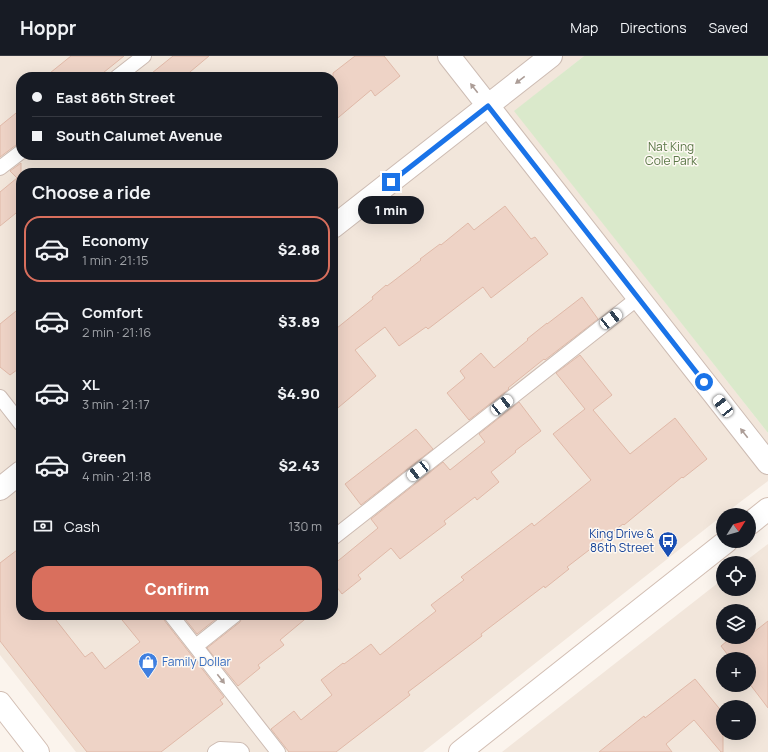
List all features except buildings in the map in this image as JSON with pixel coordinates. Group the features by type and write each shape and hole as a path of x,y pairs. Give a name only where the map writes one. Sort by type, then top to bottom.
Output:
{"street":[{"path":"449,56 768,463"},
{"path":"338,223 551,56"},
{"path":"0,489 16,476"},
{"path":"756,518 768,509"},
{"path":"460,752 718,548"},
{"path":"0,703 38,752"}],"lane":[{"path":"123,72 144,56"},
{"path":"0,168 16,156"},
{"path":"338,534 638,298"},
{"path":"0,397 16,418"},
{"path":"175,620 278,752"},
{"path":"196,646 229,620"},
{"path":"215,752 220,749 240,750 242,752"}],"shaded area":[{"path":"0,56 584,56 515,111 768,433 768,481 732,508 716,508 716,521 423,752 76,752 0,655"},
{"path":"768,544 768,752 502,752 716,584 716,596 756,596 756,556 752,556"}],"green space":[{"name":"Nat King Cole Park","path":"584,56 768,56 768,433 514,111"}],"place":[{"name":"King Drive & 86th Street","path":"668,558"},
{"name":"Family Dollar","path":"148,679"}],"route":[{"path":"391,182 488,106 704,382"}]}
